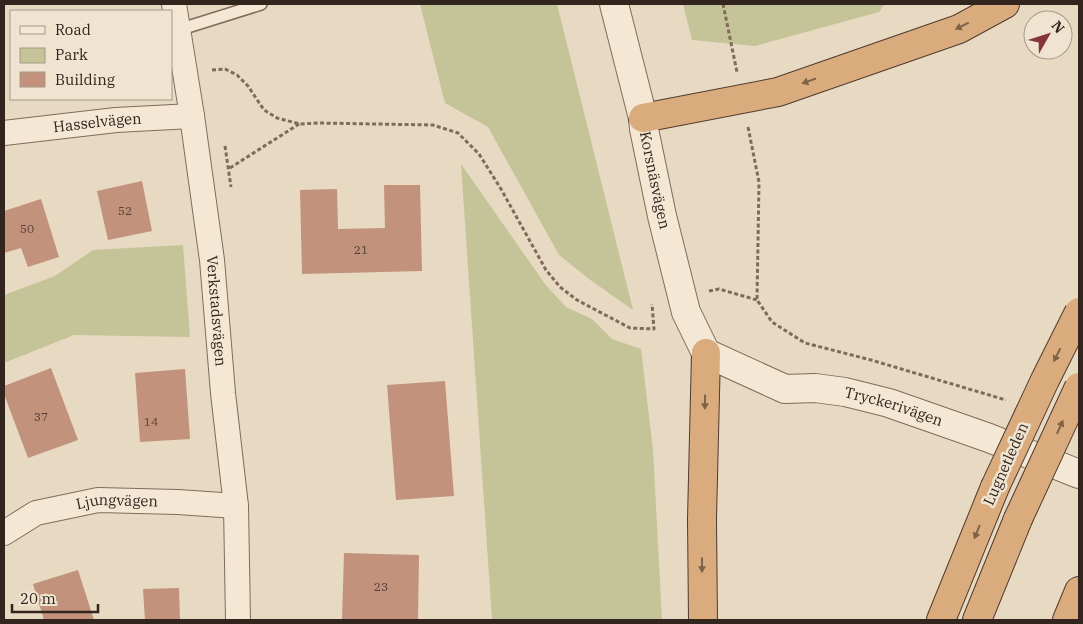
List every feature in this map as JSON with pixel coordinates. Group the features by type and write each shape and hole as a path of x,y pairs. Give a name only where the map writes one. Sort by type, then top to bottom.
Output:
{"highway":[{"path":"643,118 778,92 959,28 1005,4"},
{"name":"Lugnetleden","path":"941,620 995,487 1079,311"},
{"path":"702,620 702,519 706,353"},
{"path":"977,620 1018,519 1079,387"},
{"path":"1067,620 1079,591"}],"street":[{"name":"Verkstadsvägen","path":"174,4 212,260 223,393 236,506 238,620"},
{"name":"Korsnäsvägen","path":"614,4 643,118 662,216 682,298 686,312 706,353"},
{"name":"Hasselvägen","path":"4,133 116,120 192,116"},
{"name":"Tryckerivägen","path":"706,353 785,389 815,388 845,392 889,403 990,438 1079,474"},
{"name":"Ljungvägen","path":"4,533 36,513 98,500 236,506"}],"lane":[{"path":"178,30 261,4"}],"path":[{"path":"723,4 738,78"},
{"path":"185,74 225,69 237,75 248,86 264,110 277,118 300,124 433,125 458,133 479,154 501,189 546,270 560,287 577,300 630,328 654,329 652,304 719,289 756,300 772,322 805,343 871,360 1007,400"},
{"path":"746,118 759,182 756,300"},
{"path":"230,168 300,124"}],"green space":[{"path":"420,4 557,4 633,310 559,255 488,127 445,103"},
{"path":"683,4 885,4 879,12 755,46 692,40"},
{"path":"461,164 545,284 566,307 592,319 612,339 641,349 653,450 662,620 492,620"},
{"path":"183,245 190,337 74,335 4,363 4,295 55,276 93,250"}],"building":[{"path":"142,181 152,231 108,240 97,191"},
{"path":"384,185 420,185 422,271 302,274 300,190 337,189 338,229 385,228"},
{"path":"41,199 59,257 28,267 21,248 4,253 4,211"},
{"path":"51,368 78,440 28,458 4,394 4,386"},
{"path":"185,369 190,439 140,442 135,373"},
{"path":"445,381 454,496 396,500 387,385"},
{"path":"344,553 419,555 418,620 342,620"},
{"path":"78,570 94,620 44,620 33,584"},
{"path":"179,588 180,620 145,620 143,589"}]}
